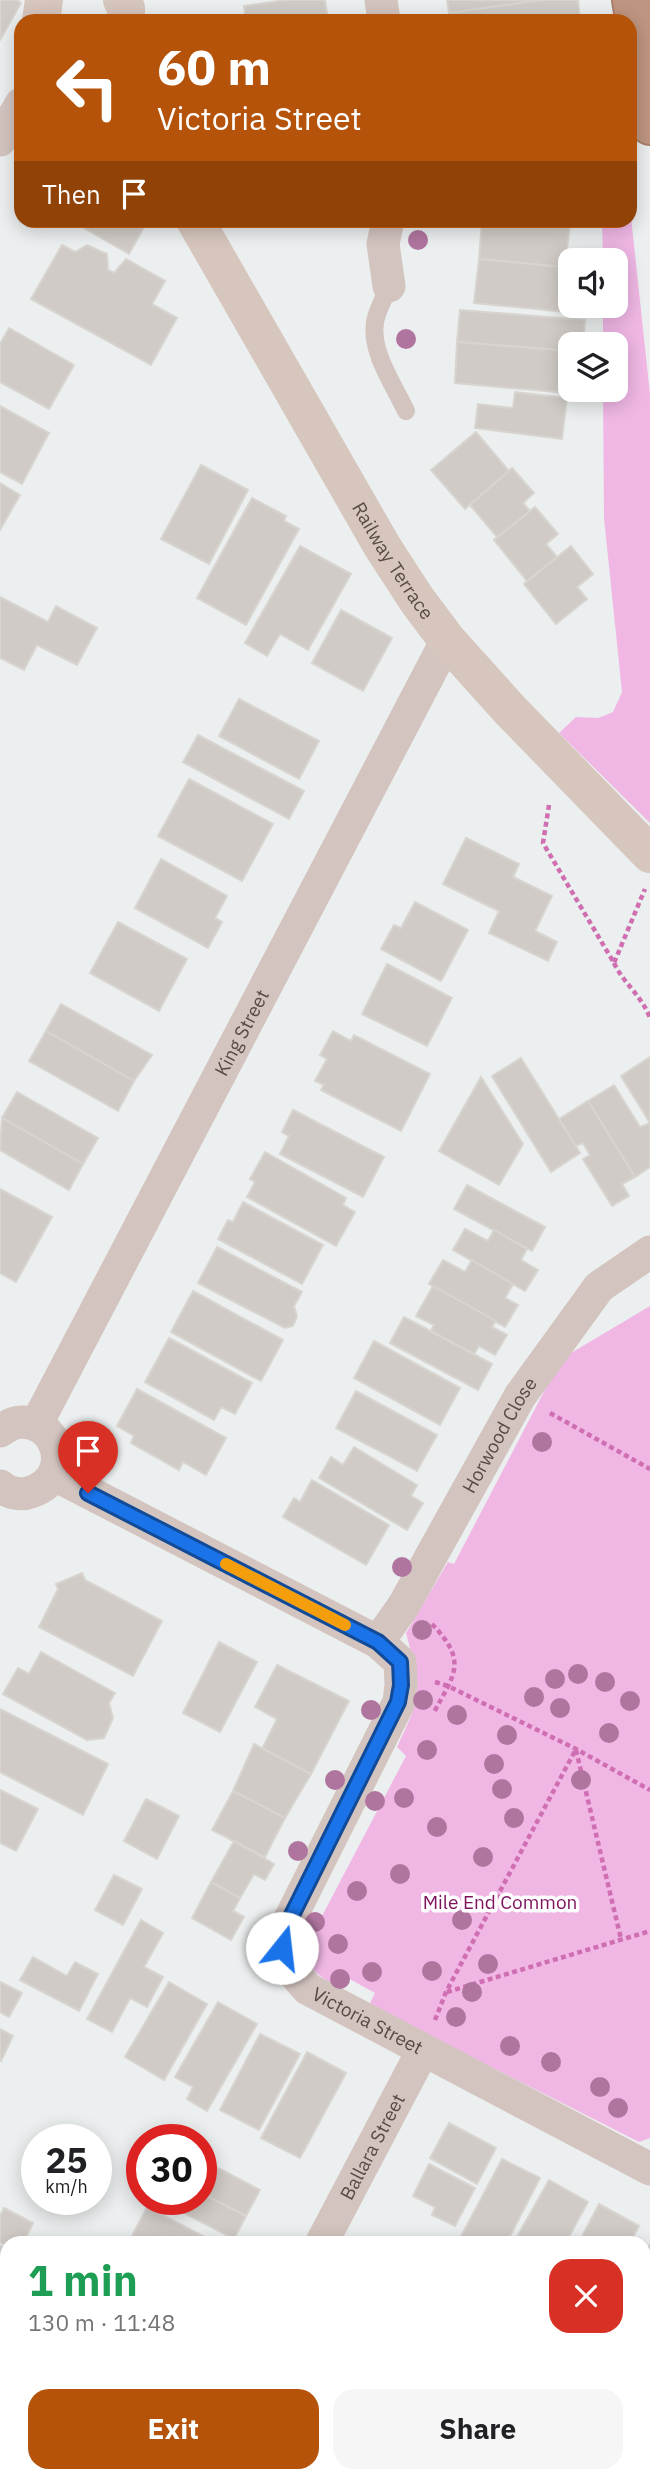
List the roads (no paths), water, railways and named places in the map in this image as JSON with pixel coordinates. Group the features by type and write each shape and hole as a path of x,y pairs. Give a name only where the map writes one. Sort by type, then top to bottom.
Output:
{"highway":[{"path":"637,30 650,125"}],"street":[{"path":"0,140 14,116"},
{"name":"Railway Terrace","path":"200,228 382,546 417,600 447,640 510,710 650,854"},
{"path":"386,228 383,244 389,286"},
{"name":"King Street","path":"36,1425 447,640"},
{"name":"Horwood Close","path":"378,1642 404,1605 520,1396 599,1287 650,1252"},
{"path":"0,1431 15,1423 36,1425 52,1437 58,1452 55,1475 44,1488 24,1495 2,1492"},
{"path":"55,1475 378,1642"},
{"name":"Victoria Street","path":"378,1642 400,1662 401,1685 398,1702 286,1927 282,1948 292,1973 308,1989 650,2169"},
{"name":"Ballara Street","path":"325,2236 423,2050"}],"lane":[{"path":"389,286 375,322 375,337 377,351 406,411"}],"park label":[{"name":"Mile End Common","path":"500,1902"}]}
